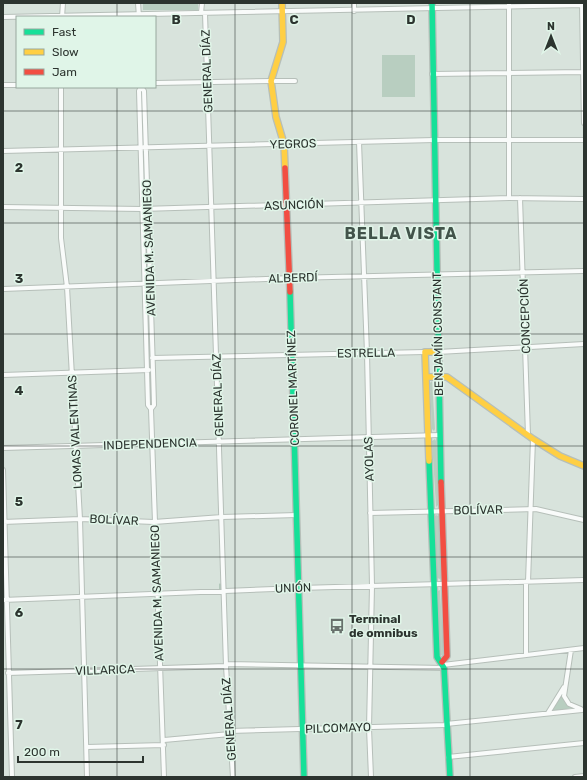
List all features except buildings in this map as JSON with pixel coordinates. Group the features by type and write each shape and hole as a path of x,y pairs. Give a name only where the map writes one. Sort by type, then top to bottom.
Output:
{"street":[{"path":"63,3 62,16 139,16 283,11 354,11 432,6 582,4 584,123"},
{"path":"138,3 139,16"},
{"name":"GENERAL DÍAZ","path":"202,3 207,83 221,591 228,734 233,777"},
{"name":"CORONEL MARTÍNEZ","path":"282,3 282,48 273,81 276,117 284,144 287,204 296,439 304,777"},
{"path":"354,3 354,11"},
{"path":"509,5 509,198"},
{"name":"BENJAMÍN CONSTANT","path":"432,6 438,376 442,510 447,584 447,656 443,665"},
{"path":"3,17 16,17"},
{"path":"432,74 583,72"},
{"path":"156,83 294,81"},
{"path":"3,85 16,85"},
{"name":"LOMAS VALENTINAS","path":"61,88 61,238 67,287 80,518 87,777"},
{"name":"AVENIDA M. SAMANIEGO","path":"140,88 139,91 148,405 151,410 154,522 164,743 164,777"},
{"name":"AVENIDA M. SAMANIEGO","path":"142,88 144,91 153,358 154,405 151,410"},
{"name":"YEGROS","path":"3,151 209,147 434,140 584,140"},
{"name":"AYOLAS","path":"359,142 367,352 372,586 369,728 372,777"},
{"name":"ASUNCIÓN","path":"3,207 148,209 509,198 584,199"},
{"name":"CONCEPCIÓN","path":"520,198 531,437 526,655"},
{"name":"ALBERDÍ","path":"3,289 145,285 290,278 584,271"},
{"name":"ESTRELLA","path":"147,358 367,352 438,352 584,344"},
{"name":"BENJAMÍN CONSTANT","path":"425,352 437,657 443,665 450,724 453,756 450,777"},
{"path":"3,375 153,370"},
{"path":"426,376 447,377 560,456 584,466"},
{"name":"INDEPENDENCIA","path":"3,448 440,435"},
{"path":"3,470 4,600 12,777"},
{"name":"BOLÍVAR","path":"370,512 530,509 584,520"},
{"name":"BOLÍVAR","path":"4,522 80,518 154,522 219,517 297,515"},
{"name":"UNIÓN","path":"4,600 300,588 584,580"},
{"name":"VILLARICA","path":"3,675 224,665 443,665 584,648"},
{"path":"571,650 564,692 566,702 583,710"},
{"path":"548,713 566,685"},
{"name":"PILCOMAYO","path":"87,747 164,743 228,734 302,729 369,728 450,724 583,710"},
{"path":"453,756 584,743"},
{"path":"575,777 584,776"}],"green space":[{"path":"143,3 198,3 198,10 143,10"},
{"path":"382,55 415,55 415,97 382,97"},
{"path":"148,289 149,290 150,352 149,351"},
{"path":"432,381 434,431 432,429 430,383"},
{"path":"435,439 438,505 436,507 432,441"},
{"path":"436,515 439,516 440,579 437,578"},
{"path":"440,590 443,656 440,655 438,591"},
{"path":"563,692 565,703 573,708 552,711"}],"waterway":[{"path":"220,584 220,590"}],"traffic: fast":[{"path":"432,3 441,482"},
{"path":"290,292 304,777"},
{"path":"429,461 437,657 444,668 450,777"}],"traffic: slow":[{"path":"282,3 283,42 271,81 276,117 284,144 285,168"},
{"path":"429,461 425,352 438,352"},
{"path":"426,377 447,377 533,439 560,456 584,466"}],"traffic: jam":[{"path":"285,168 290,292"},
{"path":"441,482 447,656 442,662"}],"place":[{"name":"Terminal de omnibus","path":"337,626"}],"district":[{"name":"BELLA VISTA","path":"401,233"}]}
